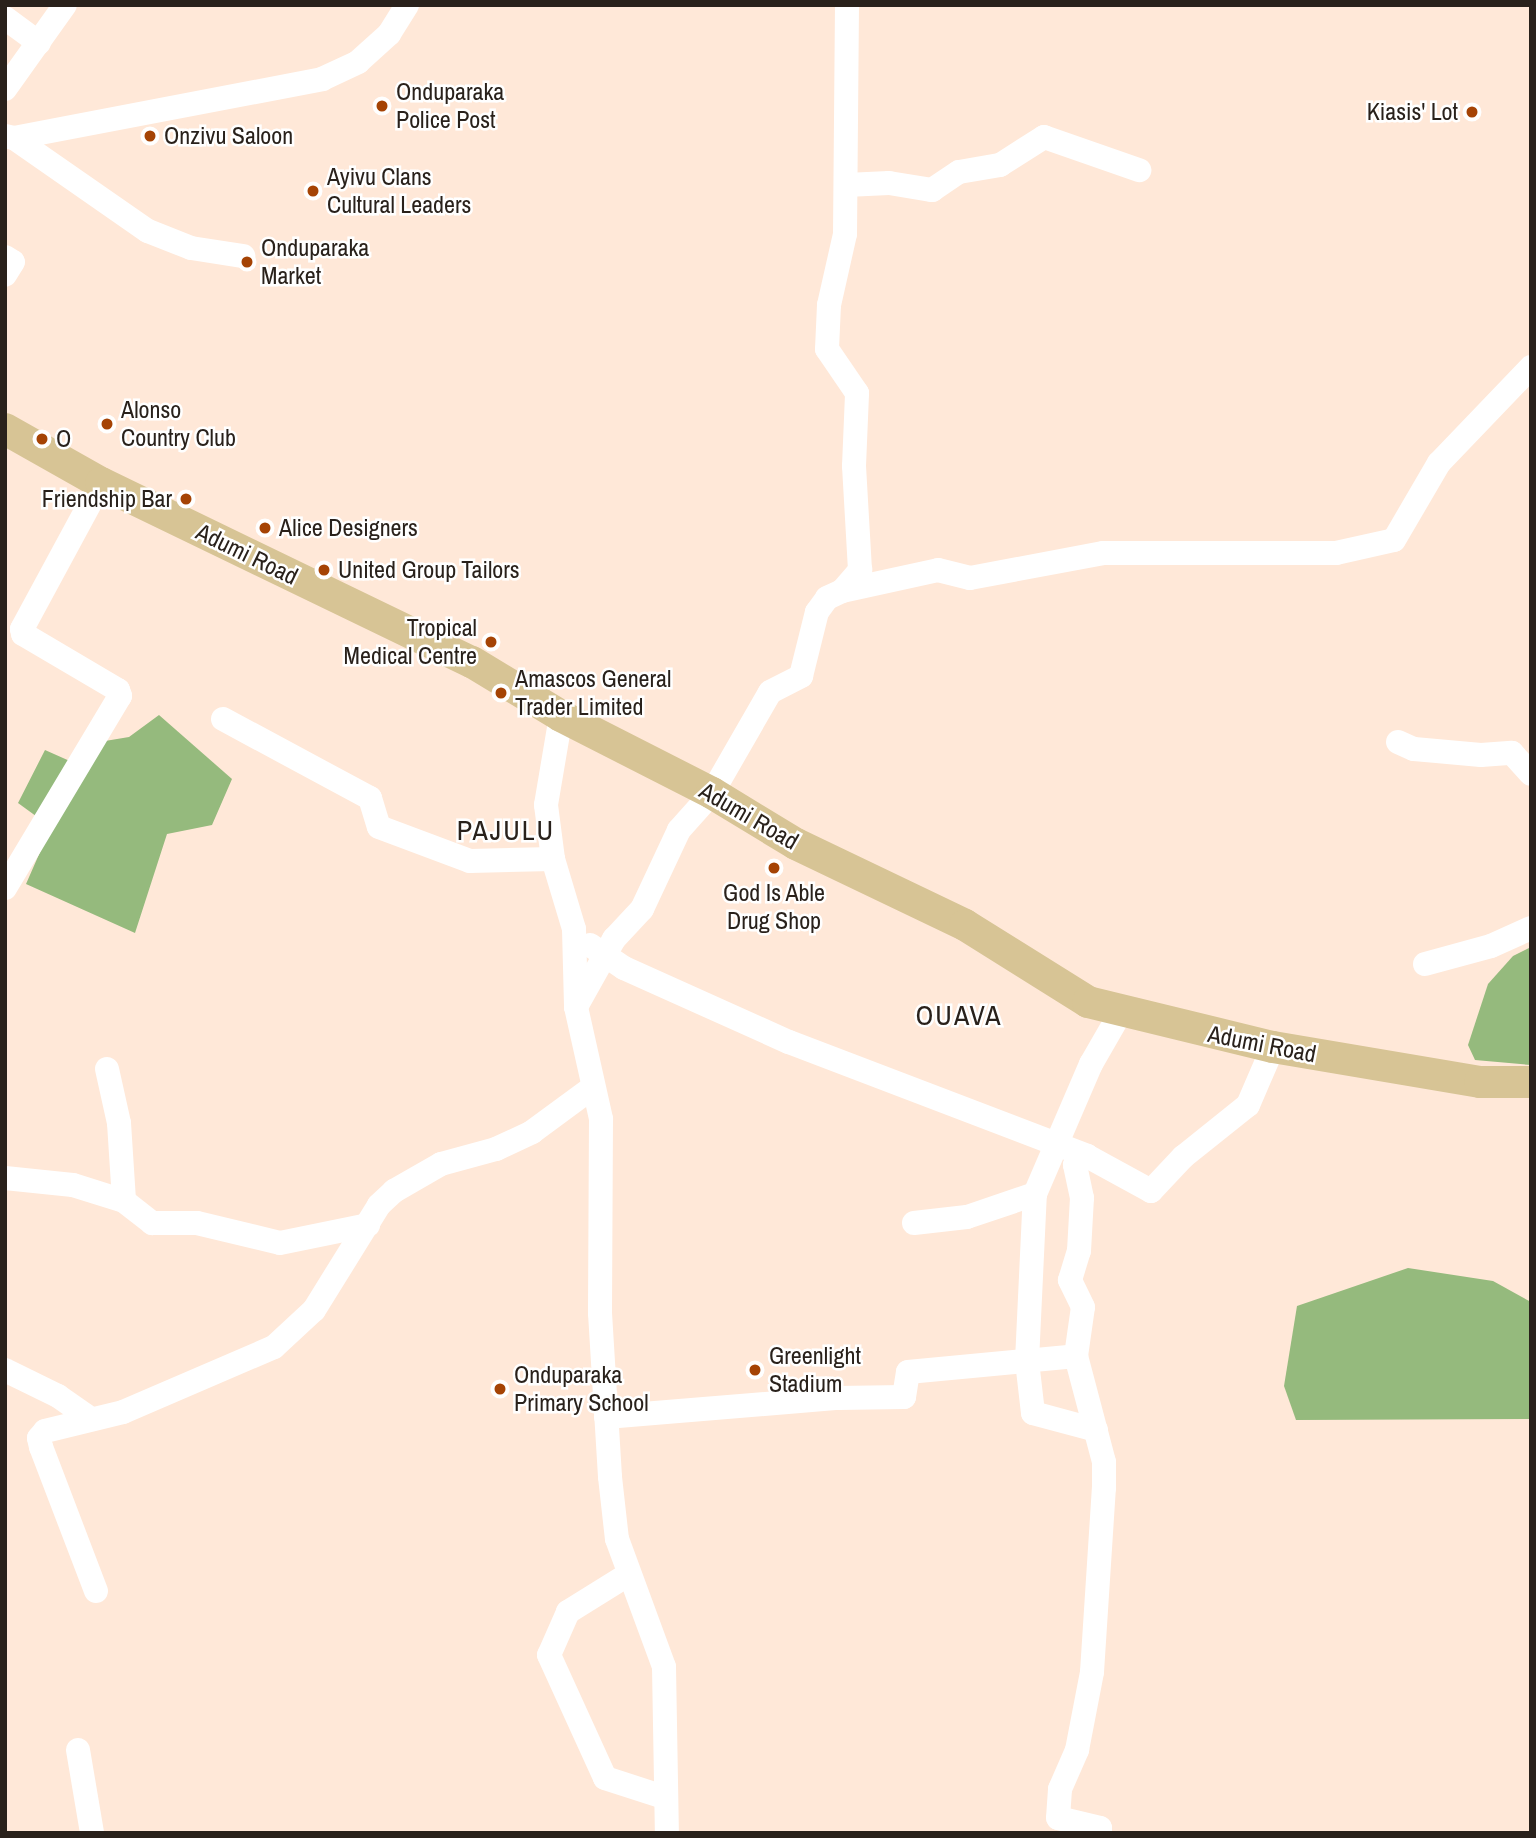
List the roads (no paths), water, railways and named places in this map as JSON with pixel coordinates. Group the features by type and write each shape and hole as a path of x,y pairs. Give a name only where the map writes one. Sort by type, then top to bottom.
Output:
{"main road":[{"name":"Adumi Road","path":"5,429 101,483 472,662 561,716 712,793 796,844 965,925 1088,1002 1272,1047 1480,1082 1531,1082"}],"street":[{"path":"5,89 65,5"},
{"path":"9,137 322,79 358,62 389,34 407,5"},
{"path":"842,590 860,570 854,466 857,393 827,349 829,305 845,234 847,5"},
{"path":"5,18 38,43"},
{"path":"9,137 148,231 191,248 243,256"},
{"path":"846,185 889,183 932,190 959,172 1000,164 1044,137 1139,170"},
{"path":"5,257 13,262 5,275"},
{"path":"576,1007 602,957 642,908 679,830 712,793 770,692 801,676 817,612 827,598 842,590 938,570 970,578 1103,553 1335,553 1394,540 1439,463 1531,368"},
{"path":"5,888 120,696 118,690 23,634 22,629 61,548 101,483"},
{"path":"561,716 546,805 553,859 574,929 576,1007 601,1119 600,1313 606,1417 617,1539 664,1667 663,1819"},
{"path":"223,719 370,798 379,827 470,861 553,859"},
{"path":"1398,742 1414,748 1481,755 1512,753 1531,774"},
{"path":"1425,964 1491,946 1531,928"},
{"path":"574,929 602,957 789,1042 956,1109 1055,1142 1151,1191 1183,1157 1248,1105 1272,1047"},
{"path":"1096,1430 1033,1413 1027,1361 1035,1194 1055,1142 1122,1010"},
{"path":"107,1069 119,1123 124,1201"},
{"path":"96,1591 39,1438 46,1431 123,1412 274,1347 314,1310 379,1205 410,1179 532,1132 592,1088"},
{"path":"1087,1156 1074,1165 1082,1198 1079,1251 1070,1280 1083,1307 1076,1356 1104,1462 1104,1488 1092,1672 1077,1750 1059,1789 1058,1818 1100,1828 1100,1833"},
{"path":"5,1178 73,1185 124,1201 152,1223 197,1223 280,1243 368,1225"},
{"path":"914,1223 967,1217 1035,1194"},
{"path":"606,1417 838,1398 904,1397 908,1372 1076,1356"},
{"path":"5,1370 58,1396 90,1418"},
{"path":"629,1574 568,1612 549,1655 606,1778 663,1819"},
{"path":"78,1750 92,1833"}],"place":[{"name":"Onduparaka Police Post","path":"382,106"},
{"name":"Kiasis' Lot","path":"1472,112"},
{"name":"Onzivu Saloon","path":"150,136"},
{"name":"Ayivu Clans Cultural Leaders","path":"313,191"},
{"name":"Onduparaka Market","path":"247,262"},
{"name":"Alonso Country Club","path":"107,424"},
{"name":"O","path":"42,439"},
{"name":"Friendship Bar","path":"186,499"},
{"name":"Alice Designers","path":"265,528"},
{"name":"United Group Tailors","path":"324,570"},
{"name":"Tropical Medical Centre","path":"491,642"},
{"name":"Amascos General Trader Limited","path":"501,693"},
{"name":"God Is Able Drug Shop","path":"774,868"},
{"name":"Greenlight Stadium","path":"755,1370"},
{"name":"Onduparaka Primary School","path":"500,1389"}],"district":[{"name":"PAJULU","path":"506,830"},
{"name":"OUAVA","path":"959,1015"}]}
